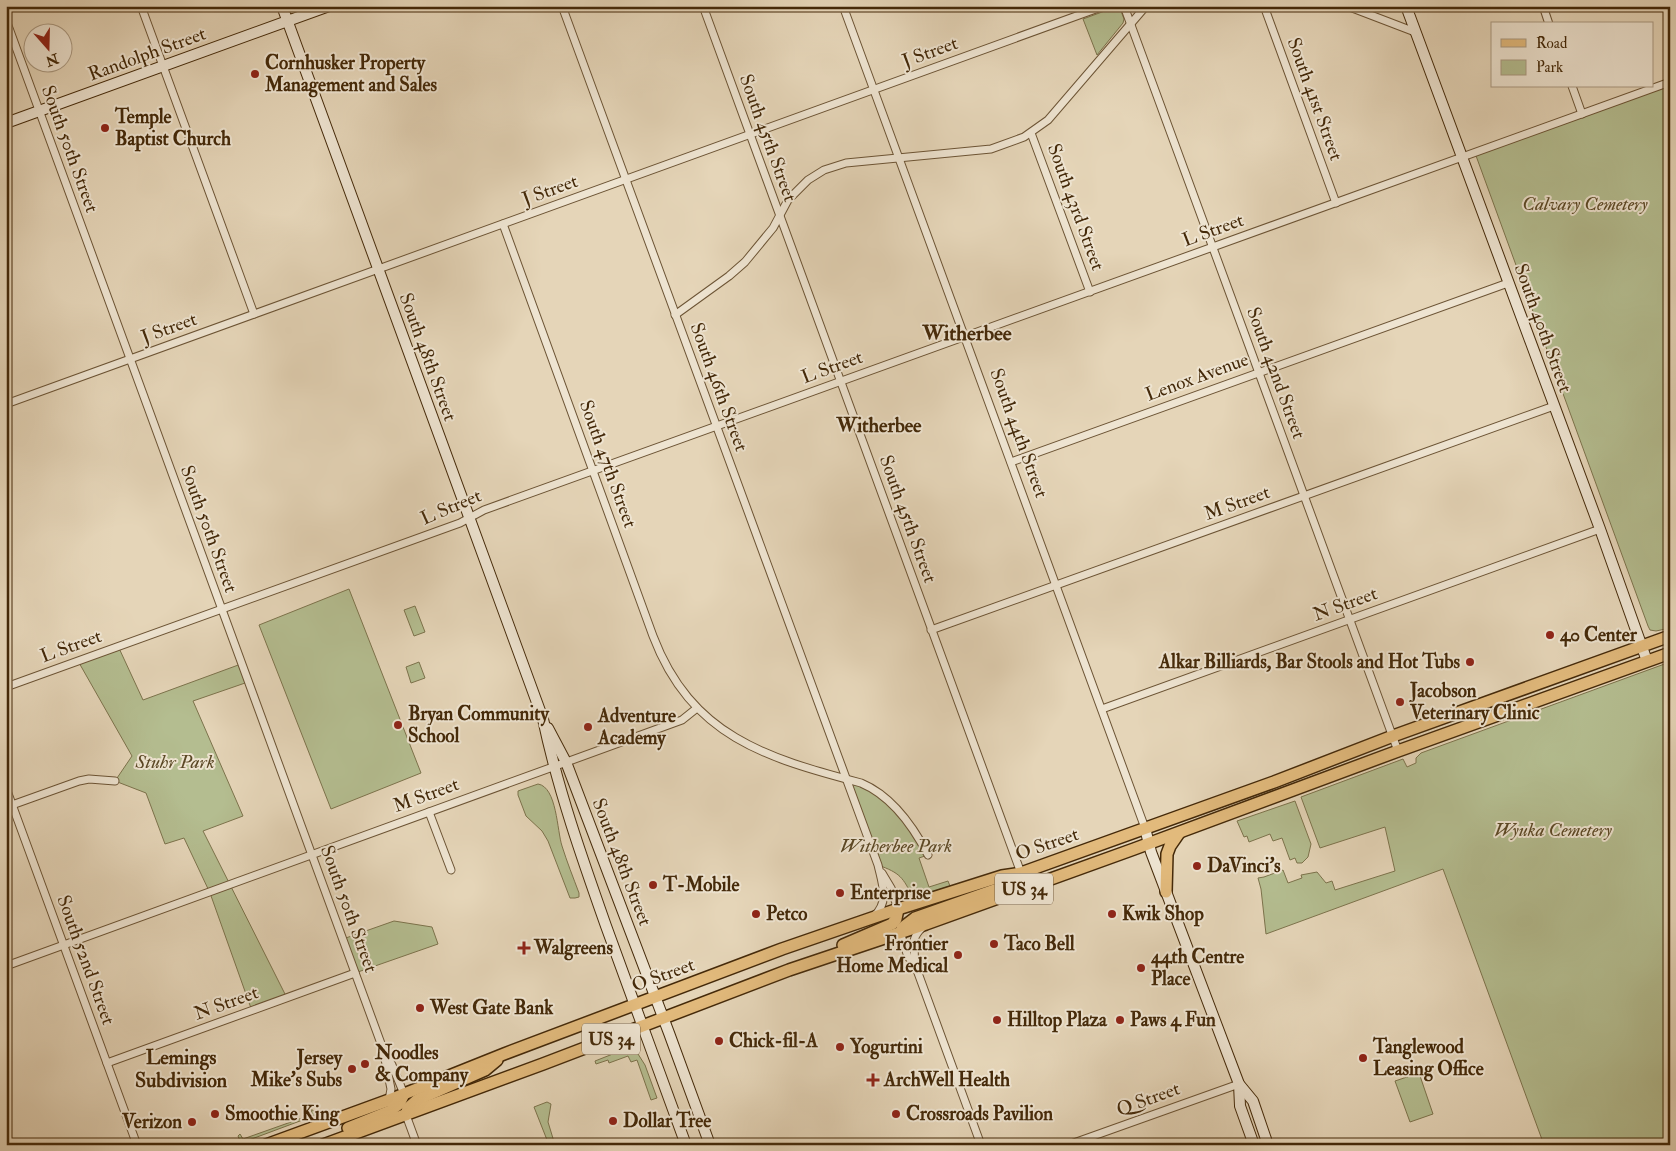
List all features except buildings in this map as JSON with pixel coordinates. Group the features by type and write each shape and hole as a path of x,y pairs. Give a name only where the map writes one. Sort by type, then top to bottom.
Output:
{"main road":[{"name":"South 48th Street","path":"282,6 543,719 554,766 578,847 686,1145"},
{"name":"Randolph Street","path":"6,123 329,6"},
{"name":"South 40th Street","path":"1406,6 1647,661"},
{"name":"O Street","path":"266,1145 389,1100 634,1004 799,943 1002,876 1021,873 1670,636"},
{"name":"O Street","path":"323,1145 664,1019 822,958 926,924 1149,844 1398,751 1670,653"},
{"name":"South 48th Street","path":"543,719 566,762 710,1145"},
{"name":"South 44th Street","path":"1145,828 1166,892 1239,1084"},
{"path":"1166,892 1167,854 1179,833"},
{"path":"900,932 903,926 915,918 1006,886 1021,873"},
{"path":"822,958 853,940 892,924 896,919 898,909"},
{"path":"406,1115 408,1108 417,1100 485,1070 504,1054"},
{"path":"1239,1084 1240,1106 1254,1145"},
{"path":"1239,1084 1253,1101 1268,1145"},
{"path":"316,1145 334,1134 390,1111 399,1104 404,1094"}],"street":[{"path":"141,6 254,314"},
{"name":"South 46th Street","path":"562,6 878,866 884,901 878,912 870,919"},
{"name":"South 45th Street","path":"703,6 1021,873"},
{"name":"South 44th Street","path":"843,6 1145,828"},
{"name":"J Street","path":"6,404 1104,6"},
{"name":"South 42nd Street","path":"1124,6 1398,751"},
{"path":"675,315 736,270 766,237 788,200 808,180 824,170 846,163 991,150 1031,133 1054,114 1146,6"},
{"name":"South 41st Street","path":"1264,6 1336,203"},
{"path":"1347,6 1415,32"},
{"path":"1543,6 1548,22"},
{"name":"South 50th Street","path":"6,20 383,1049 391,1089 389,1100"},
{"name":"L Street","path":"1654,88 1670,82"},
{"path":"1573,88 1582,114"},
{"name":"L Street","path":"6,687 460,523 484,510 593,470 1654,88"},
{"name":"South 43rd Street","path":"1031,133 1090,292"},
{"name":"South 47th Street","path":"503,224 659,650 675,680 697,708"},
{"name":"Lenox Avenue","path":"1011,462 1508,283"},
{"name":"M Street","path":"931,630 1554,406"},
{"name":"N Street","path":"1102,709 1600,529"},
{"path":"697,708 731,735 756,749 866,785 897,809 913,829 928,855"},
{"name":"M Street","path":"6,966 682,720 697,708"},
{"path":"12,805 79,781 89,779 116,781"},
{"name":"South 52nd Street","path":"6,788 136,1144"},
{"path":"429,812 450,870"},
{"name":"South 46th Street","path":"878,866 890,888 898,909"},
{"path":"926,924 914,937 914,962 981,1145"},
{"path":"900,932 908,957 914,962"},
{"name":"N Street","path":"107,1063 355,973"},
{"name":"South 50th Street","path":"383,1049 404,1094"},
{"name":"Q Street","path":"1068,1145 1239,1084"},
{"path":"406,1115 417,1145"}],"green space":[{"path":"1113,8 1121,11 1124,19 1123,23 1097,55 1083,19"},
{"name":"Calvary Cemetery","path":"1670,82 1670,628 1656,631 1650,630 1648,626 1475,153"},
{"path":"349,589 421,773 331,809 259,625"},
{"path":"415,606 425,632 414,636 404,610"},
{"name":"Stuhr Park","path":"118,646 143,700 241,664 248,682 193,701 243,816 203,831 287,998 252,1011 210,893 184,838 165,844 146,793 115,781 132,756 78,661"},
{"path":"419,662 425,678 411,683 406,667"},
{"name":"Wyuka Cemetery","path":"1670,662 1670,1145 1544,1145 1443,869 1266,934 1258,878 1283,870 1288,883 1302,878 1301,875 1317,872 1326,883 1332,881 1335,890 1395,871 1385,827 1320,848 1301,797 1403,759 1407,767 1416,763 1416,758 1421,753"},
{"name":"Witherbee Park","path":"847,779 886,799 928,855 919,858 929,887 948,881 950,886 913,898 906,885 896,873 878,865"},
{"path":"538,784 544,787 553,801 560,839 579,897 570,898 548,841 542,831 526,816 518,795 518,791"},
{"path":"1295,801 1311,844 1308,857 1302,863 1297,863 1295,858 1290,860 1282,838 1273,841 1270,834 1249,842 1247,836 1244,837 1237,821"},
{"path":"394,921 432,927 438,944 355,973 343,939"},
{"path":"628,1048 638,1054 645,1065 657,1098 651,1100 637,1060 631,1062 628,1056 609,1063 608,1060 596,1064 595,1061"},
{"path":"1419,1073 1433,1114 1410,1122 1395,1081"},
{"path":"547,1102 551,1104 548,1122 555,1145 549,1145 534,1107"},
{"path":"311,1109 316,1115 241,1143 238,1136 240,1134 243,1139 291,1122 289,1117 293,1115 296,1120 312,1115"}],"place":[{"name":"Cornhusker Property Management and Sales","path":"255,74"},
{"name":"Temple Baptist Church","path":"105,128"},
{"name":"40 Center","path":"1550,635"},
{"name":"Alkar Billiards, Bar Stools and Hot Tubs","path":"1470,662"},
{"name":"Jacobson Veterinary Clinic","path":"1400,702"},
{"name":"Bryan Community School","path":"398,725"},
{"name":"Adventure Academy","path":"588,727"},
{"name":"DaVinci's","path":"1197,866"},
{"name":"T-Mobile","path":"653,885"},
{"name":"Enterprise","path":"840,893"},
{"name":"Petco","path":"756,914"},
{"name":"Kwik Shop","path":"1112,914"},
{"name":"Taco Bell","path":"994,944"},
{"name":"Walgreens","path":"524,948"},
{"name":"Frontier Home Medical","path":"958,955"},
{"name":"44th Centre Place","path":"1141,968"},
{"name":"West Gate Bank","path":"420,1008"},
{"name":"Hilltop Plaza","path":"997,1020"},
{"name":"Paws 4 Fun","path":"1120,1020"},
{"name":"Chick-fil-A","path":"719,1041"},
{"name":"Yogurtini","path":"840,1047"},
{"name":"Tanglewood Leasing Office","path":"1363,1058"},
{"name":"Noodles & Company","path":"365,1064"},
{"name":"Jersey Mike's Subs","path":"352,1069"},
{"name":"ArchWell Health","path":"873,1080"},
{"name":"Smoothie King","path":"215,1114"},
{"name":"Crossroads Pavilion","path":"896,1114"},
{"name":"Dollar Tree","path":"613,1121"},
{"name":"Verizon","path":"192,1122"}],"district":[{"name":"Witherbee","path":"967,333"},
{"name":"Witherbee","path":"879,425"},
{"name":"Lemings Subdivision","path":"181,1068"}]}
